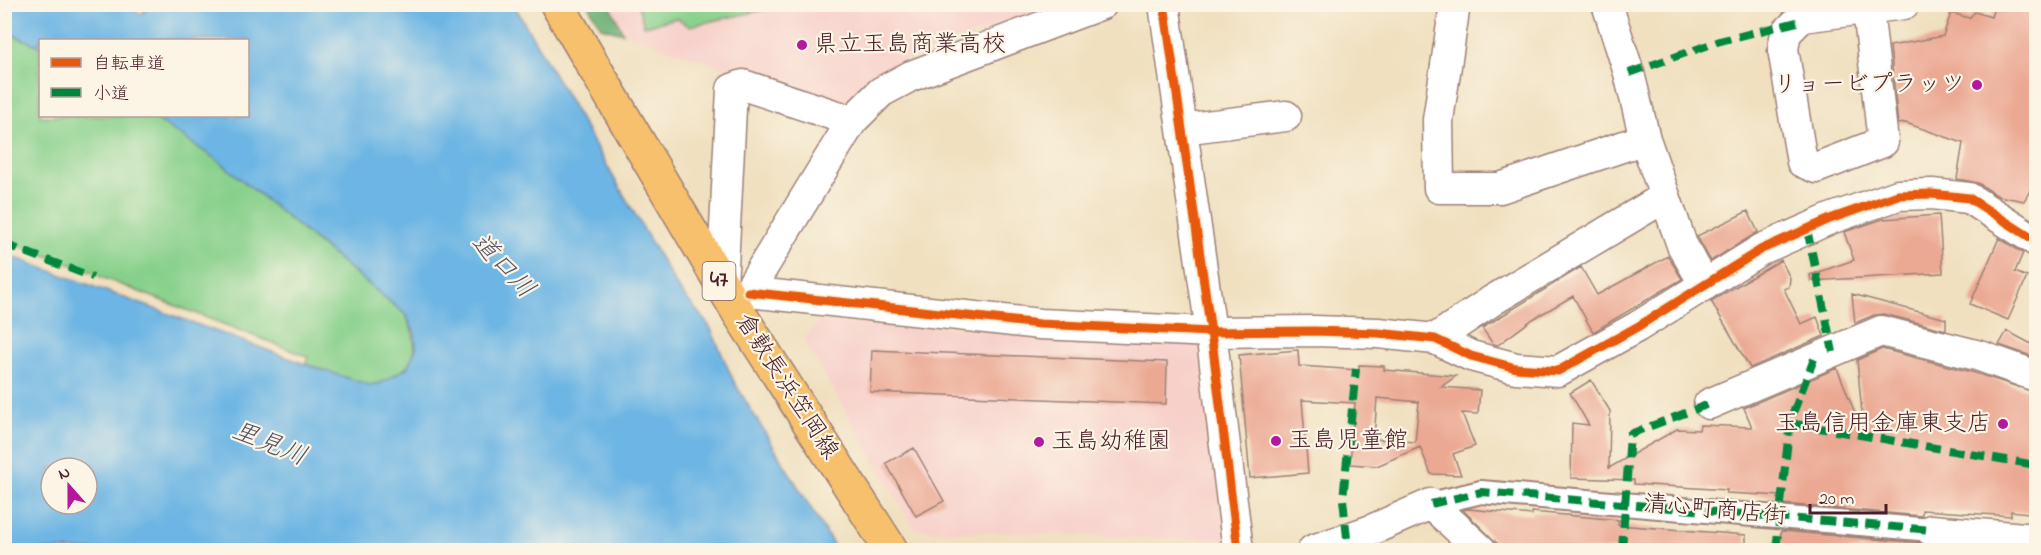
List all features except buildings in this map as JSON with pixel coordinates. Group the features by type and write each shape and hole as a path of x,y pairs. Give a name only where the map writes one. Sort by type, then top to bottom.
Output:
{"main road":[{"name":"倉敷長浜笠岡線","path":"557,4 891,550"}],"street":[{"path":"736,296 852,121 881,92 911,75 1102,4"},
{"path":"1164,4 1238,550"},
{"path":"1455,4 1438,120 1440,188 1500,188 1645,139"},
{"path":"1607,4 1629,73 1645,139 1665,197 1682,245 1705,285"},
{"path":"1868,9 1883,142 1816,168 1802,162 1783,49 1786,33 1802,17 1904,4"},
{"path":"736,296 732,89 743,85 852,121"},
{"path":"1182,129 1286,116"},
{"path":"736,296 1040,324 1210,332 1378,333 1435,339 1472,356 1516,368 1558,371 1637,327 1762,249 1830,219 1898,195 1932,194 1969,198 2037,241"},
{"path":"1435,339 1493,300 1665,197"},
{"path":"1709,404 1881,331 1980,356 2037,376"},
{"name":"清心町商店街","path":"1431,504 1481,492 2037,539"},
{"path":"1313,550 1369,531 1431,504 1481,550"}],"shaded area":[{"name":"県立玉島商業高校","path":"610,5 1055,5 912,57 840,107 623,33"},
{"name":"玉島幼稚園","path":"820,320 1202,342 1226,540 915,530 804,340"}],"green space":[{"path":"638,4 787,5 689,26 677,18 644,26"},
{"path":"588,5 610,5 623,33 601,27"},
{"path":"5,32 39,46 39,117 153,117 220,162 406,315 413,334 412,359 401,372 377,384 353,382 305,364 309,357 101,277 96,273 5,241"}],"water":[{"path":"5,4 123,5 141,14 145,12 139,5 514,5 677,287 710,327 734,382 834,546 840,550 5,550 5,254 305,364 369,385 381,383 407,368 416,348 415,334 406,315 220,162 153,117 249,117 249,39 39,39 39,46 5,32"}],"marked path":[{"path":"1629,73 1720,41 1797,22"},
{"path":"1807,229 1833,352"},
{"path":"4,244 93,277"},
{"path":"1776,550 1790,421 1814,359"},
{"path":"1347,538 1343,499 1356,369"},
{"path":"1622,550 1630,434 1709,404"},
{"path":"1789,423 2036,465"},
{"path":"1431,504 1481,492 1931,530"}],"cycle path":[{"path":"1164,4 1211,332 1238,550"},
{"path":"748,292 1040,324 1211,332 1378,333 1435,339 1471,356 1516,368 1558,371 1637,327 1762,249 1830,219 1898,195 1932,194 1969,198 2036,241"}],"place":[{"name":"県立玉島商業高校","path":"802,45"},
{"name":"リョービプラッツ","path":"1977,85"},
{"name":"玉島信用金庫東支店","path":"2003,424"},
{"name":"玉島児童館","path":"1276,441"},
{"name":"玉島幼稚園","path":"1039,442"}],"water label":[{"name":"道口川","path":"502,267"},
{"name":"里見川","path":"269,445"}]}
